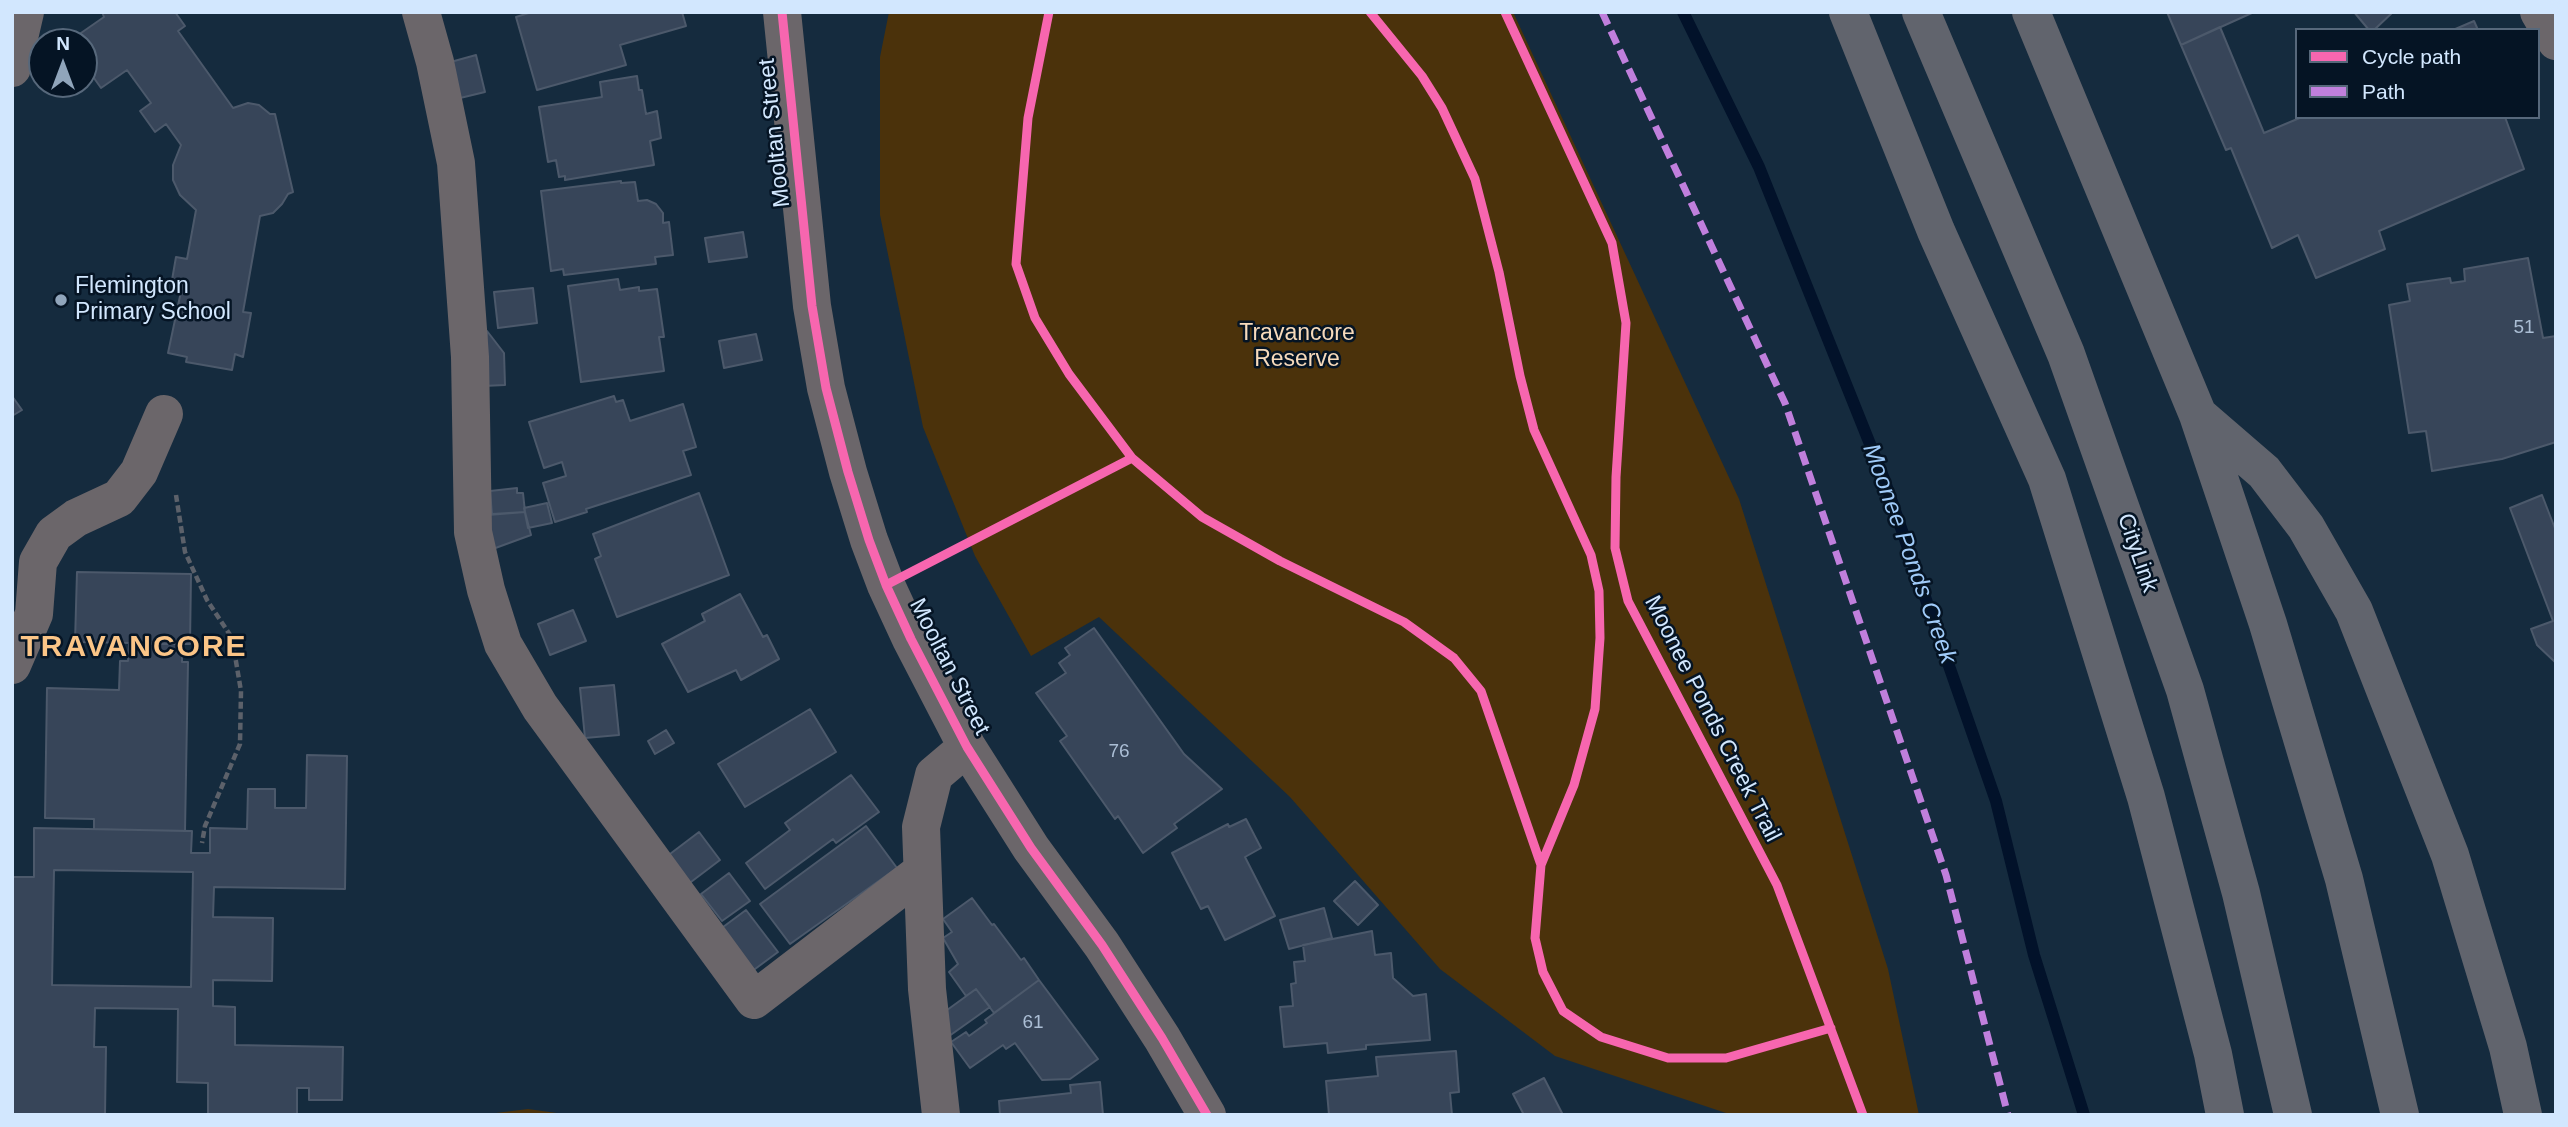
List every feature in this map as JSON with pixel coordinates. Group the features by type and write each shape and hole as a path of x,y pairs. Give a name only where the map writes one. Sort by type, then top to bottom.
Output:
{"highway":[{"path":"1848,12 1936,231 2047,479 2146,797 2213,1054 2225,1115"},
{"name":"CityLink","path":"1921,12 2066,354 2185,690 2241,893 2293,1115"},
{"path":"2031,12 2198,415 2268,624 2344,879 2400,1115"},
{"path":"2198,415 2264,472 2306,527 2354,611 2450,855 2508,1047 2523,1115"}],"street":[{"path":"12,68 25,12"},
{"path":"421,12 435,62 456,163 470,357 473,532 486,590 509,655 540,707 754,1000 921,872"},
{"name":"Mooltan Street","path":"782,12 812,306 826,388 848,472 886,585 967,747 1031,848 1109,956 1207,1115"},
{"path":"2539,12 2556,41"},
{"path":"12,665 34,614 38,562 54,534 76,518 119,498 139,472 164,414"},
{"path":"941,1115 927,989 921,827 934,775 967,747"}],"path":[{"path":"176,491 185,552 207,600 232,638 241,691 240,744 205,826 202,843"}],"green space":[{"name":"Travancore Reserve","path":"889,12 1513,12 1739,499 1888,969 1919,1115 1732,1115 1555,1056 1440,969 1290,797 1099,617 1031,656 975,556 923,427 880,215 880,57"},
{"path":"528,1109 571,1115 480,1115"}],"building":[{"path":"102,12 175,12 185,26 178,31 233,108 248,103 259,105 270,114 275,114 293,192 288,194 273,213 260,216 243,312 251,313 243,357 235,354 232,370 186,362 187,357 168,353 183,282 172,280 176,257 187,259 196,210 180,195 173,180 173,165 181,145 166,124 155,132 140,111 151,103 127,70 101,88 98,84 98,28 88,28 104,17"},
{"path":"532,12 682,12 686,26 620,45 626,65 537,90 516,17"},
{"path":"2167,12 2254,12 2181,45"},
{"path":"2354,12 2393,12 2376,28 2367,28"},
{"path":"2474,21 2477,28 2458,28"},
{"path":"2220,27 2264,133 2297,119 2506,119 2524,169 2379,231 2385,249 2316,278 2298,235 2272,248 2231,148 2226,150 2181,45"},
{"path":"476,55 485,92 456,99 447,63"},
{"path":"637,76 646,114 657,111 661,138 650,141 654,165 565,180 565,176 559,177 556,160 548,162 539,107 602,97 600,82"},
{"path":"621,181 635,182 638,201 647,200 656,204 663,213 663,223 669,222 673,255 655,257 656,264 564,275 563,269 551,271 541,191"},
{"path":"743,232 747,257 709,262 705,238"},
{"path":"2528,258 2543,338 2556,336 2556,442 2502,459 2432,471 2426,431 2409,433 2389,305 2410,301 2407,284 2450,278 2451,283 2465,281 2464,269"},
{"path":"618,279 620,290 639,287 639,291 657,289 664,337 659,337 664,371 581,382 568,286"},
{"path":"533,288 537,323 498,328 494,292"},
{"path":"487,331 504,353 505,385 483,386"},
{"path":"756,334 762,360 724,368 719,341"},
{"path":"12,396 22,410 12,416"},
{"path":"614,396 616,402 623,400 630,421 683,404 696,447 683,451 691,475 586,509 587,512 555,522 543,483 566,476 562,462 544,468 529,422"},
{"path":"517,488 517,493 523,493 525,512 492,514 490,491"},
{"path":"699,493 729,575 617,617 595,559 601,556 593,534"},
{"path":"2542,495 2556,531 2556,663 2537,645 2531,629 2553,621 2510,508"},
{"path":"547,503 552,523 528,528 524,508"},
{"path":"525,512 531,535 490,550 488,515"},
{"path":"77,572 191,574 190,644 75,642"},
{"path":"740,594 763,637 767,635 779,659 741,680 736,670 688,692 662,644 705,621 702,614"},
{"path":"573,610 586,641 550,655 538,624"},
{"path":"1094,628 1184,754 1222,789 1174,824 1177,828 1143,853 1118,816 1115,819 1060,741 1067,736 1036,693 1066,673 1059,663 1070,655 1065,648"},
{"path":"129,644 182,644 182,662 188,662 185,831 94,829 94,819 45,818 47,688 119,690 120,661 128,661"},
{"path":"614,685 619,735 585,738 580,688"},
{"path":"810,709 836,752 745,807 718,764"},
{"path":"666,730 674,743 655,754 648,741"},
{"path":"307,755 347,756 345,889 214,887 213,917 273,918 272,981 213,980 213,1006 235,1007 235,1045 343,1047 342,1100 309,1100 309,1088 297,1088 297,1115 208,1115 208,1083 177,1082 178,1009 95,1008 94,1047 106,1047 105,1115 12,1115 12,877 34,877 34,828 192,831 191,853 210,853 210,828 247,829 248,789 275,789 275,808 306,808","holes":["54,870 193,872 191,987 52,985"]},
{"path":"851,775 879,812 836,843 833,839 765,889 746,863 790,830 785,823"},
{"path":"1246,819 1261,848 1245,857 1275,916 1225,940 1208,906 1201,909 1172,853 1228,824 1229,827"},
{"path":"866,826 897,868 790,944 760,904"},
{"path":"699,832 720,860 687,885 666,857"},
{"path":"729,873 750,901 722,921 701,894"},
{"path":"1355,881 1378,905 1358,925 1334,901"},
{"path":"972,898 1021,960 1024,958 1039,980 994,1013 976,989 966,996 949,972 958,964 943,938 952,932 943,919"},
{"path":"1324,908 1332,938 1289,949 1280,920"},
{"path":"746,910 778,952 751,972 719,930"},
{"path":"1372,931 1375,955 1391,953 1393,978 1413,996 1426,994 1430,1040 1366,1045 1366,1049 1328,1053 1327,1043 1284,1047 1280,1007 1293,1006 1291,984 1296,983 1294,962 1305,961 1303,945"},
{"path":"1039,980 1098,1059 1070,1079 1042,1080 1015,1043 1006,1049 1003,1045 970,1068 951,1042 966,1032 969,1036 987,1023 985,1020"},
{"path":"976,989 990,1007 945,1039 943,1013"},
{"path":"1456,1051 1459,1092 1450,1093 1452,1115 1329,1115 1326,1081 1378,1076 1376,1057"},
{"path":"1544,1078 1563,1115 1524,1115 1513,1094"},
{"path":"1100,1082 1103,1115 1000,1115 999,1101 1071,1093 1070,1085"}],"waterway":[{"name":"Moonee Ponds Creek","path":"1683,12 1759,167 1884,479 1996,801 2034,955 2084,1115"}],"marked path":[{"path":"1602,12 1785,403 1946,875 2008,1115"}],"cycle path":[{"path":"782,12 812,306 826,388 848,472 886,585 967,747 1031,848 1102,945 1162,1038 1207,1115"},
{"path":"1049,12 1028,118 1016,264 1035,318 1069,374 1132,458 1202,517 1280,561 1404,622 1454,658 1481,691 1541,865 1535,938 1543,972 1563,1011 1601,1037 1668,1058 1726,1058 1831,1028"},
{"path":"1370,12 1422,76 1442,108 1475,179 1534,430 1591,555 1599,591 1600,638 1595,709 1574,785 1541,865"},
{"name":"Moonee Ponds Creek Trail","path":"1505,12 1612,243 1626,323 1616,477 1615,548 1628,601 1777,885 1863,1115"},
{"path":"886,585 1132,458"}],"place":[{"name":"Flemington Primary School","path":"61,300"}],"district":[{"name":"TRAVANCORE","path":"134,648"}]}
